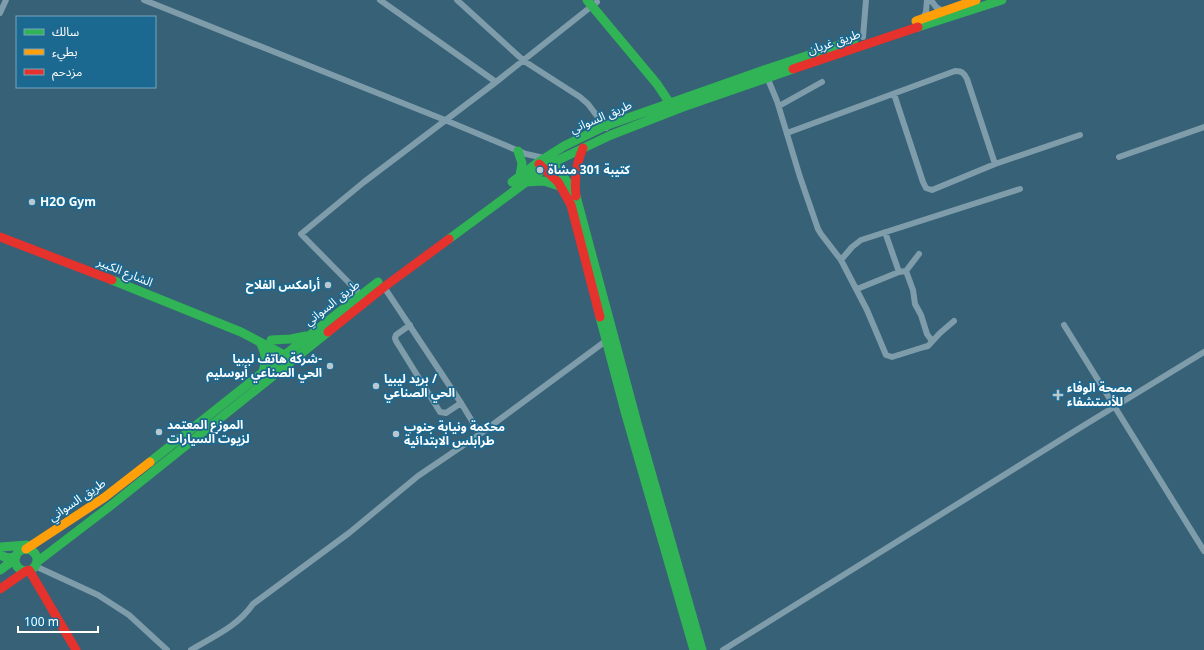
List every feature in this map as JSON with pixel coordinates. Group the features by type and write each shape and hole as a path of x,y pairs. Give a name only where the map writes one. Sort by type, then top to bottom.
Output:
{"main road":[{"name":"طريق غريان","path":"676,105 766,74 863,37 922,19 976,0"},
{"name":"طريق غريان","path":"766,74 843,52 1002,0"},
{"path":"593,2 661,81 676,105"},
{"name":"طريق السواني","path":"0,589 32,567 103,512 292,355 384,287 521,179 540,160 564,146 605,126 676,105"},
{"name":"طريق السواني","path":"30,546 98,502 262,374 292,355 311,335 361,296 521,179 583,148 676,105"},
{"path":"583,148 576,166 574,186 576,196 610,338 626,415 694,650"},
{"path":"522,153 521,179 539,180 562,187"},
{"path":"540,160 566,179 576,196"},
{"path":"549,166 562,187 570,205 702,650"},
{"name":"الشارع الكبير","path":"0,237 122,283 241,332 260,342 292,355"},
{"name":"الشارع الكبير","path":"241,332 270,340 292,355"},
{"path":"270,340 291,339 311,335"},
{"path":"260,342 266,354 266,361 262,374"},
{"path":"30,546 31,550 37,557 32,567"},
{"path":"0,547 30,546"},
{"path":"0,570 16,558 20,551 30,546"},
{"path":"0,555 7,558 16,558"},
{"path":"16,558 16,564 19,568 32,567"},
{"path":"32,567 76,650"}],"street":[{"path":"0,13 6,0"},
{"path":"144,0 445,120 540,160"},
{"path":"380,0 496,82"},
{"path":"457,0 524,61 580,97 588,104 611,135"},
{"path":"863,37 866,0"},
{"path":"922,19 926,12 927,0"},
{"path":"931,0 936,8 943,11"},
{"path":"361,296 301,234 364,182 524,61 593,2"},
{"path":"787,133 955,71 961,71 964,74 995,164"},
{"path":"766,74 779,106 800,177 820,234 841,260 857,289 877,331 885,352 889,357 892,357 924,348 954,321"},
{"path":"779,106 822,82"},
{"path":"894,94 923,182 926,188 932,190 995,164 1080,135"},
{"path":"1119,157 1204,127"},
{"path":"841,260 852,247 861,240 1020,189"},
{"path":"885,232 902,271 913,290 915,304 922,315 926,334 932,341"},
{"path":"857,289 902,271 919,254"},
{"path":"384,287 480,434"},
{"path":"410,325 396,335 396,341 440,412 446,413 461,403"},
{"path":"1064,325 1116,406 1204,551"},
{"path":"191,650 220,634 244,616 252,604 349,533 418,476 480,434 610,338"},
{"path":"723,650 1204,352"},
{"path":"32,567 98,595 129,615 167,650"}],"traffic: fast":[{"path":"587,0 657,84 673,108"},
{"path":"918,27 1002,0"},
{"path":"512,182 537,163 564,146 605,126 854,40"},
{"path":"449,239 552,163 611,135 683,107 793,69"},
{"path":"518,151 522,163 520,176"},
{"path":"546,159 560,171 576,196 637,423 702,650"},
{"path":"525,182 544,181 562,187"},
{"path":"112,280 241,332 290,358"},
{"path":"150,462 378,282"},
{"path":"600,317 626,415 694,650"},
{"path":"37,562 109,507 328,332"},
{"path":"271,340 291,339 306,336"},
{"path":"260,342 264,350 265,358 265,365 262,374"},
{"path":"0,547 27,545"},
{"path":"26,549 34,552 37,560 34,568 26,571 18,568 15,560 18,552 26,549"},
{"path":"0,555 7,558 16,557"},
{"path":"0,570 15,559"}],"traffic: slow":[{"path":"916,21 976,0"},
{"path":"26,549 105,497 150,462"}],"traffic: jam":[{"path":"793,69 918,27"},
{"path":"576,196 576,172 583,148"},
{"path":"539,164 558,182 571,205 600,317"},
{"path":"0,237 112,280"},
{"path":"328,332 384,287 449,239"},
{"path":"29,570 76,650"},
{"path":"0,589 26,571"}],"place":[{"name":"كتيبة 301 مشاة","path":"540,170"},
{"name":"H2O Gym","path":"32,202"},
{"name":"أرامكس الفلاح","path":"328,285"},
{"name":"شركة هاتف ليبيا- الحي الصناعي أبوسليم","path":"330,366"},
{"name":"بريد ليبيا / الحي الصناعي","path":"376,386"},
{"name":"مصحة الوفاء للأستشفاء","path":"1058,395"},
{"name":"الموزع المعتمد لزيوت السيارات","path":"159,432"},
{"name":"محكمة ونيابة جنوب طرابلس الابتدائية","path":"396,434"}]}
